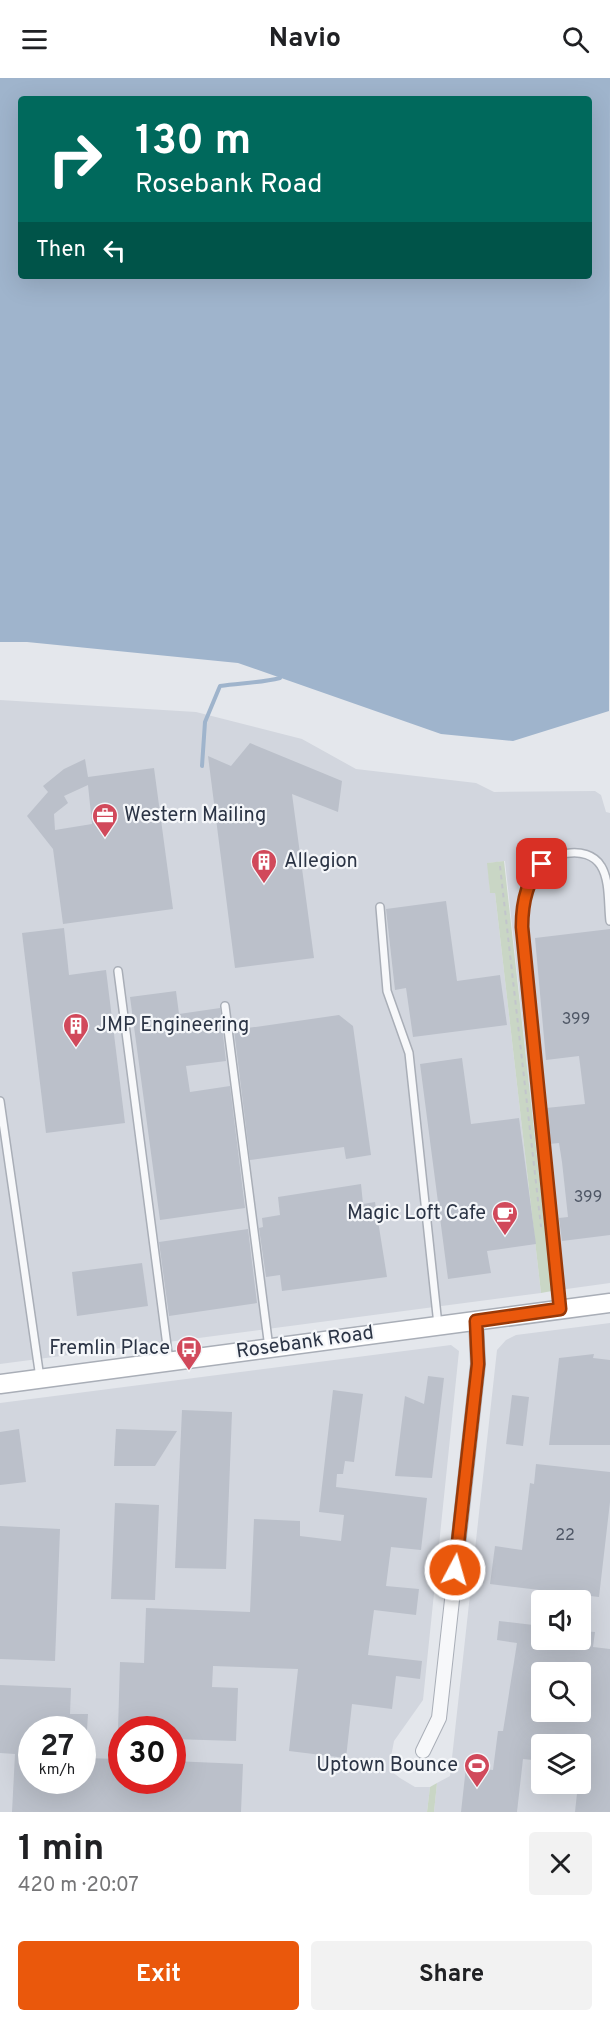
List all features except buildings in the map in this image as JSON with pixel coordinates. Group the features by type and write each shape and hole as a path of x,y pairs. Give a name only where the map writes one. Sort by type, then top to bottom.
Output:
{"main road":[{"name":"Rosebank Road","path":"0,1384 610,1303"}],"street":[{"path":"423,1752 439,1718 478,1364 476,1321"}],"lane":[{"path":"560,1309 522,927 522,909 534,872 553,858 570,854 590,855 601,866 605,876 610,921"},
{"path":"380,907 387,991 409,1053 438,1326"},
{"path":"118,971 169,1361"},
{"path":"225,1006 269,1348"},
{"path":"0,1101 40,1379"}],"path":[{"path":"500,866 542,1232"}],"shaded area":[{"path":"0,700 196,712 302,739 356,769 476,783 494,792 595,791 601,795 606,812 610,813 610,1283 552,1291 505,861 488,863 490,892 495,893 541,1293 0,1364"},
{"path":"610,1323 610,1812 434,1812 437,1783 450,1776 497,1350 506,1340 516,1335"},
{"path":"451,1345 459,1351 423,1700 394,1741 391,1757 391,1771 400,1778 415,1787 430,1787 427,1812 0,1812 0,1403"}],"green space":[{"path":"504,861 552,1291 541,1293 495,893 490,893 487,863"},
{"path":"437,1783 434,1812 427,1812 430,1787"}],"water":[{"path":"0,78 610,78 609,711 513,741 441,734 238,663 27,642 0,642"}],"waterway":[{"path":"202,766 205,722 220,686 280,678"}],"place":[{"name":"Western Mailing","path":"105,839"},
{"name":"Allegion","path":"264,885"},
{"name":"JMP Engineering","path":"76,1049"},
{"name":"Magic Loft Cafe","path":"505,1237"},
{"name":"Fremlin Place","path":"189,1372"},
{"name":"Uptown Bounce","path":"477,1789"}],"route":[{"path":"455,1570 478,1364 476,1321 560,1309 522,927 522,909 528,885 534,872 542,864"}]}
